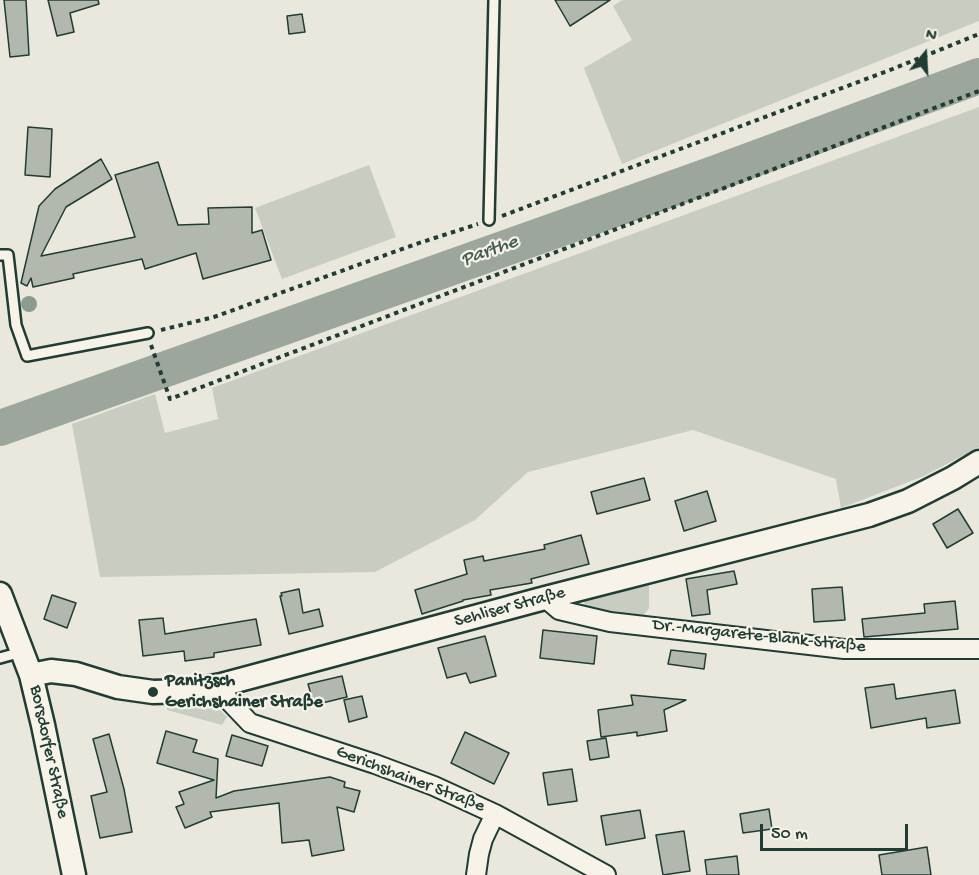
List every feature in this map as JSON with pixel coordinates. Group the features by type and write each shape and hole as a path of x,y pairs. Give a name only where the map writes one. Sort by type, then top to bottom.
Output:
{"street":[{"name":"Sehliser Straße","path":"31,675 51,671 76,674 118,687 153,692 188,691 221,685 545,598 869,515 908,501 979,462"},
{"name":"Borsdorfer Straße","path":"0,594 31,675 74,875"},
{"name":"Dr.-Margarete-Blank-Straße","path":"545,598 559,610 633,625 844,649 979,650"},
{"name":"Gerichshainer Straße","path":"221,685 229,701 250,723 434,786 495,814 606,875"},
{"path":"476,875 483,839 495,814"}],"lane":[{"path":"489,220 494,0"},
{"path":"0,255 8,255 16,325 27,356 148,333"},
{"path":"0,657 22,652"}],"path":[{"path":"148,333 214,317 489,220 890,70 979,34"},
{"path":"153,350 170,399 979,91"}],"shaded area":[{"path":"622,0 979,0 979,21 622,164 584,68 632,40 613,6"},
{"path":"979,107 979,447 924,476 841,508 836,479 693,430 528,472 475,520 375,572 100,577 72,424 155,394 165,433 218,419 212,388"},
{"path":"369,165 396,237 282,279 255,208"},
{"path":"649,581 649,608 641,619 586,611 583,597"},
{"path":"210,702 227,717 222,725 167,710 167,704"}],"building":[{"path":"4,0 26,0 29,55 10,57"},
{"path":"48,0 98,0 99,4 70,13 74,32 57,36"},
{"path":"555,0 610,0 570,26"},
{"path":"302,14 305,32 289,34 287,16"},
{"path":"28,127 52,129 50,177 25,175"},
{"path":"101,159 112,179 66,207 41,256 135,237 115,175 158,162 178,225 209,224 208,208 252,207 252,233 262,230 271,260 203,279 196,253 145,269 142,259 73,274 74,278 33,287 31,278 27,286 21,283 39,206 55,189"},
{"path":"644,478 650,500 597,514 591,492"},
{"path":"707,491 716,521 684,531 675,501"},
{"path":"958,509 973,533 947,548 933,524"},
{"path":"581,535 589,564 531,579 532,583 490,590 491,595 463,600 422,614 415,590 467,574 464,560 483,556 484,561 545,549 544,545"},
{"path":"734,571 737,584 707,590 710,614 692,616 686,579"},
{"path":"842,587 845,620 814,622 812,589"},
{"path":"299,589 303,613 319,609 323,626 289,634 280,596 282,596 281,593"},
{"path":"52,595 76,603 67,628 44,619"},
{"path":"955,601 958,629 864,637 862,619 925,613 924,604"},
{"path":"163,618 165,634 256,619 261,645 214,653 214,657 185,661 184,651 143,656 139,620"},
{"path":"543,630 597,636 594,664 540,658"},
{"path":"485,636 496,676 470,683 466,673 447,678 438,648"},
{"path":"671,650 706,654 704,669 668,664"},
{"path":"342,676 347,697 314,705 308,684"},
{"path":"894,684 896,699 955,690 960,723 927,728 926,718 871,728 865,688"},
{"path":"631,695 686,700 664,710 667,731 637,736 637,732 601,737 598,710 633,705"},
{"path":"362,696 367,717 349,722 344,700"},
{"path":"166,731 197,740 193,752 218,759 216,798 234,791 330,777 345,782 344,787 360,791 354,812 337,807 344,850 312,856 309,840 282,843 279,803 210,812 212,817 185,828 176,807 184,804 179,792 214,780 157,763"},
{"path":"465,732 509,753 494,784 451,763"},
{"path":"109,734 124,789 132,832 100,838 91,796 107,792 93,739"},
{"path":"232,735 268,746 262,766 226,756"},
{"path":"606,738 609,757 590,760 587,741"},
{"path":"572,769 577,801 548,805 543,773"},
{"path":"769,809 772,829 743,833 740,814"},
{"path":"640,810 645,838 606,845 601,816"},
{"path":"684,831 690,871 663,875 656,835"},
{"path":"927,847 931,875 882,875 879,855"},
{"path":"737,856 739,875 707,875 705,860"}],"waterway":[{"name":"Parthe","path":"0,428 708,176 979,76"}],"place":[{"name":"Panitzsch Gerichshainer Straße","path":"153,692"}]}
